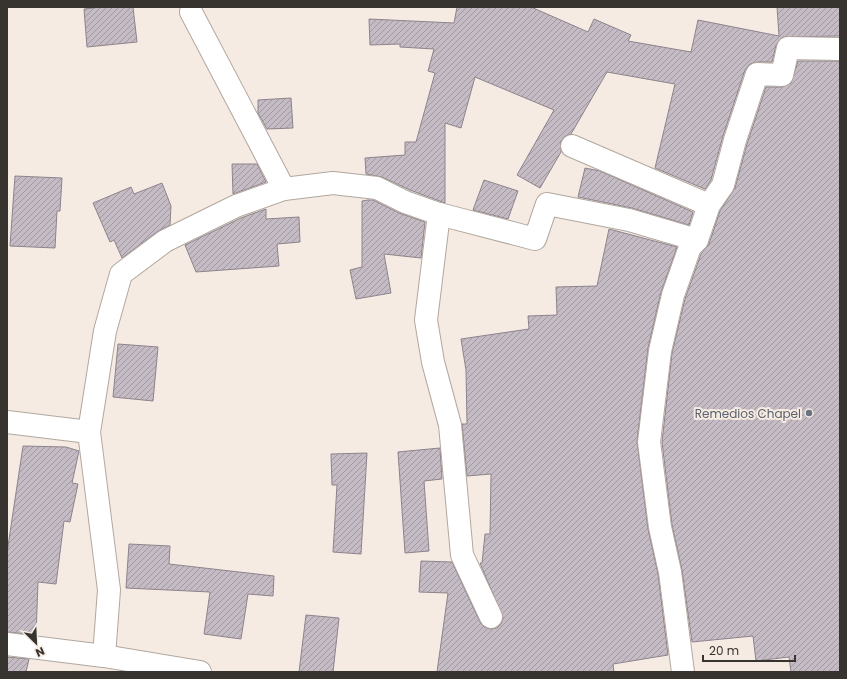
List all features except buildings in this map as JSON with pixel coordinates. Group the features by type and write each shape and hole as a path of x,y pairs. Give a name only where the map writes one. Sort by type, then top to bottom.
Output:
{"street":[{"path":"191,12 284,189"},
{"path":"683,672 670,572 660,527 649,442 660,350 670,308 690,247 697,240 709,205 723,185 735,140 756,74 782,75 788,48 840,50"},
{"path":"572,146 709,205"},
{"path":"104,656 109,590 89,432 105,331 121,274 165,241 236,206 284,189 333,183 377,188 405,202 439,214 535,239 546,204 629,220 697,240"},
{"path":"439,214 426,320 433,362 450,426 462,555 491,617"},
{"path":"7,422 89,432"},
{"path":"7,644 104,656 200,672"}],"place":[{"name":"Remedios Chapel","path":"809,413"}]}
